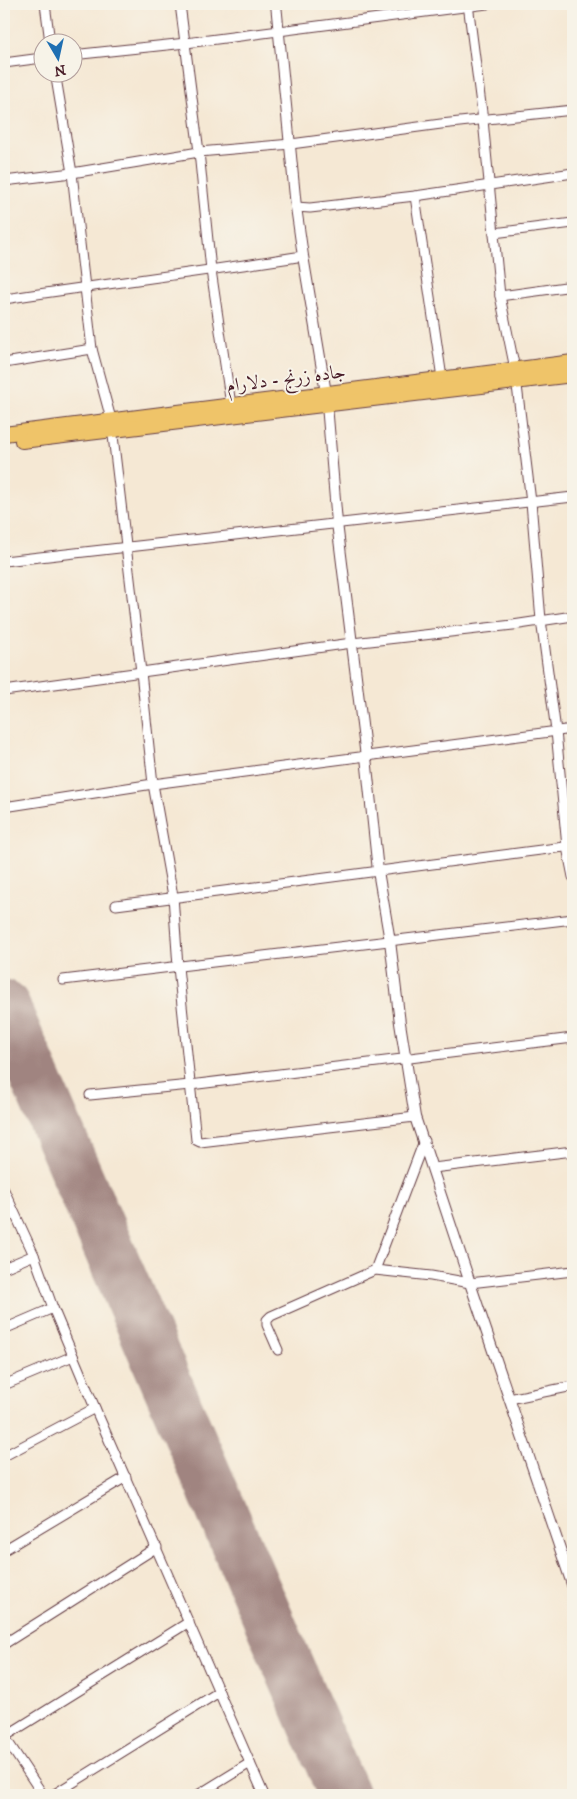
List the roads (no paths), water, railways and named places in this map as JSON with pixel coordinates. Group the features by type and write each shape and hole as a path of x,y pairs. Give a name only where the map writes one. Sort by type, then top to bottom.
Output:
{"highway":[{"name":"جاده زرنج - دلارام","path":"4,434 111,425 516,376 573,362"},
{"name":"جاده زرنج - دلارام","path":"4,443 231,405 327,399 442,378 573,375"}],"street":[{"path":"45,4 49,32"},
{"path":"180,4 199,152 211,270 231,405"},
{"path":"276,4 296,207 327,399 337,523 378,871 415,1117 573,1587"},
{"path":"82,53 186,43 487,4"},
{"path":"469,5 490,184 500,296 516,376 541,620 573,877"},
{"path":"4,63 32,59"},
{"path":"57,82 72,173 92,349 111,425 127,548 153,784 173,896 178,966 197,1142 415,1117"},
{"path":"4,181 72,173 199,152 291,144 573,110"},
{"path":"296,207 310,208 415,196 573,173"},
{"path":"415,196 442,378"},
{"path":"494,233 573,223"},
{"path":"4,299 303,256"},
{"path":"500,296 573,286"},
{"path":"4,363 92,349"},
{"path":"4,561 573,497"},
{"path":"4,691 352,643 513,625 573,616"},
{"path":"4,807 153,784 573,729"},
{"path":"116,905 173,896 570,846"},
{"path":"63,980 573,919"},
{"path":"90,1095 190,1085 573,1038"},
{"path":"375,1270 424,1142"},
{"path":"433,1168 573,1151"},
{"path":"4,1190 34,1255 53,1308 94,1408 126,1476 264,1795"},
{"path":"4,1268 34,1255"},
{"path":"278,1350 267,1325 267,1320 271,1316 375,1270 431,1276 470,1283 573,1271"},
{"path":"4,1329 53,1308"},
{"path":"4,1385 73,1356"},
{"path":"509,1399 573,1386"},
{"path":"4,1456 94,1408"},
{"path":"4,1550 126,1476"},
{"path":"4,1644 156,1547"},
{"path":"43,1795 4,1736 189,1622"},
{"path":"53,1795 219,1692"},
{"path":"198,1795 250,1764"}]}
